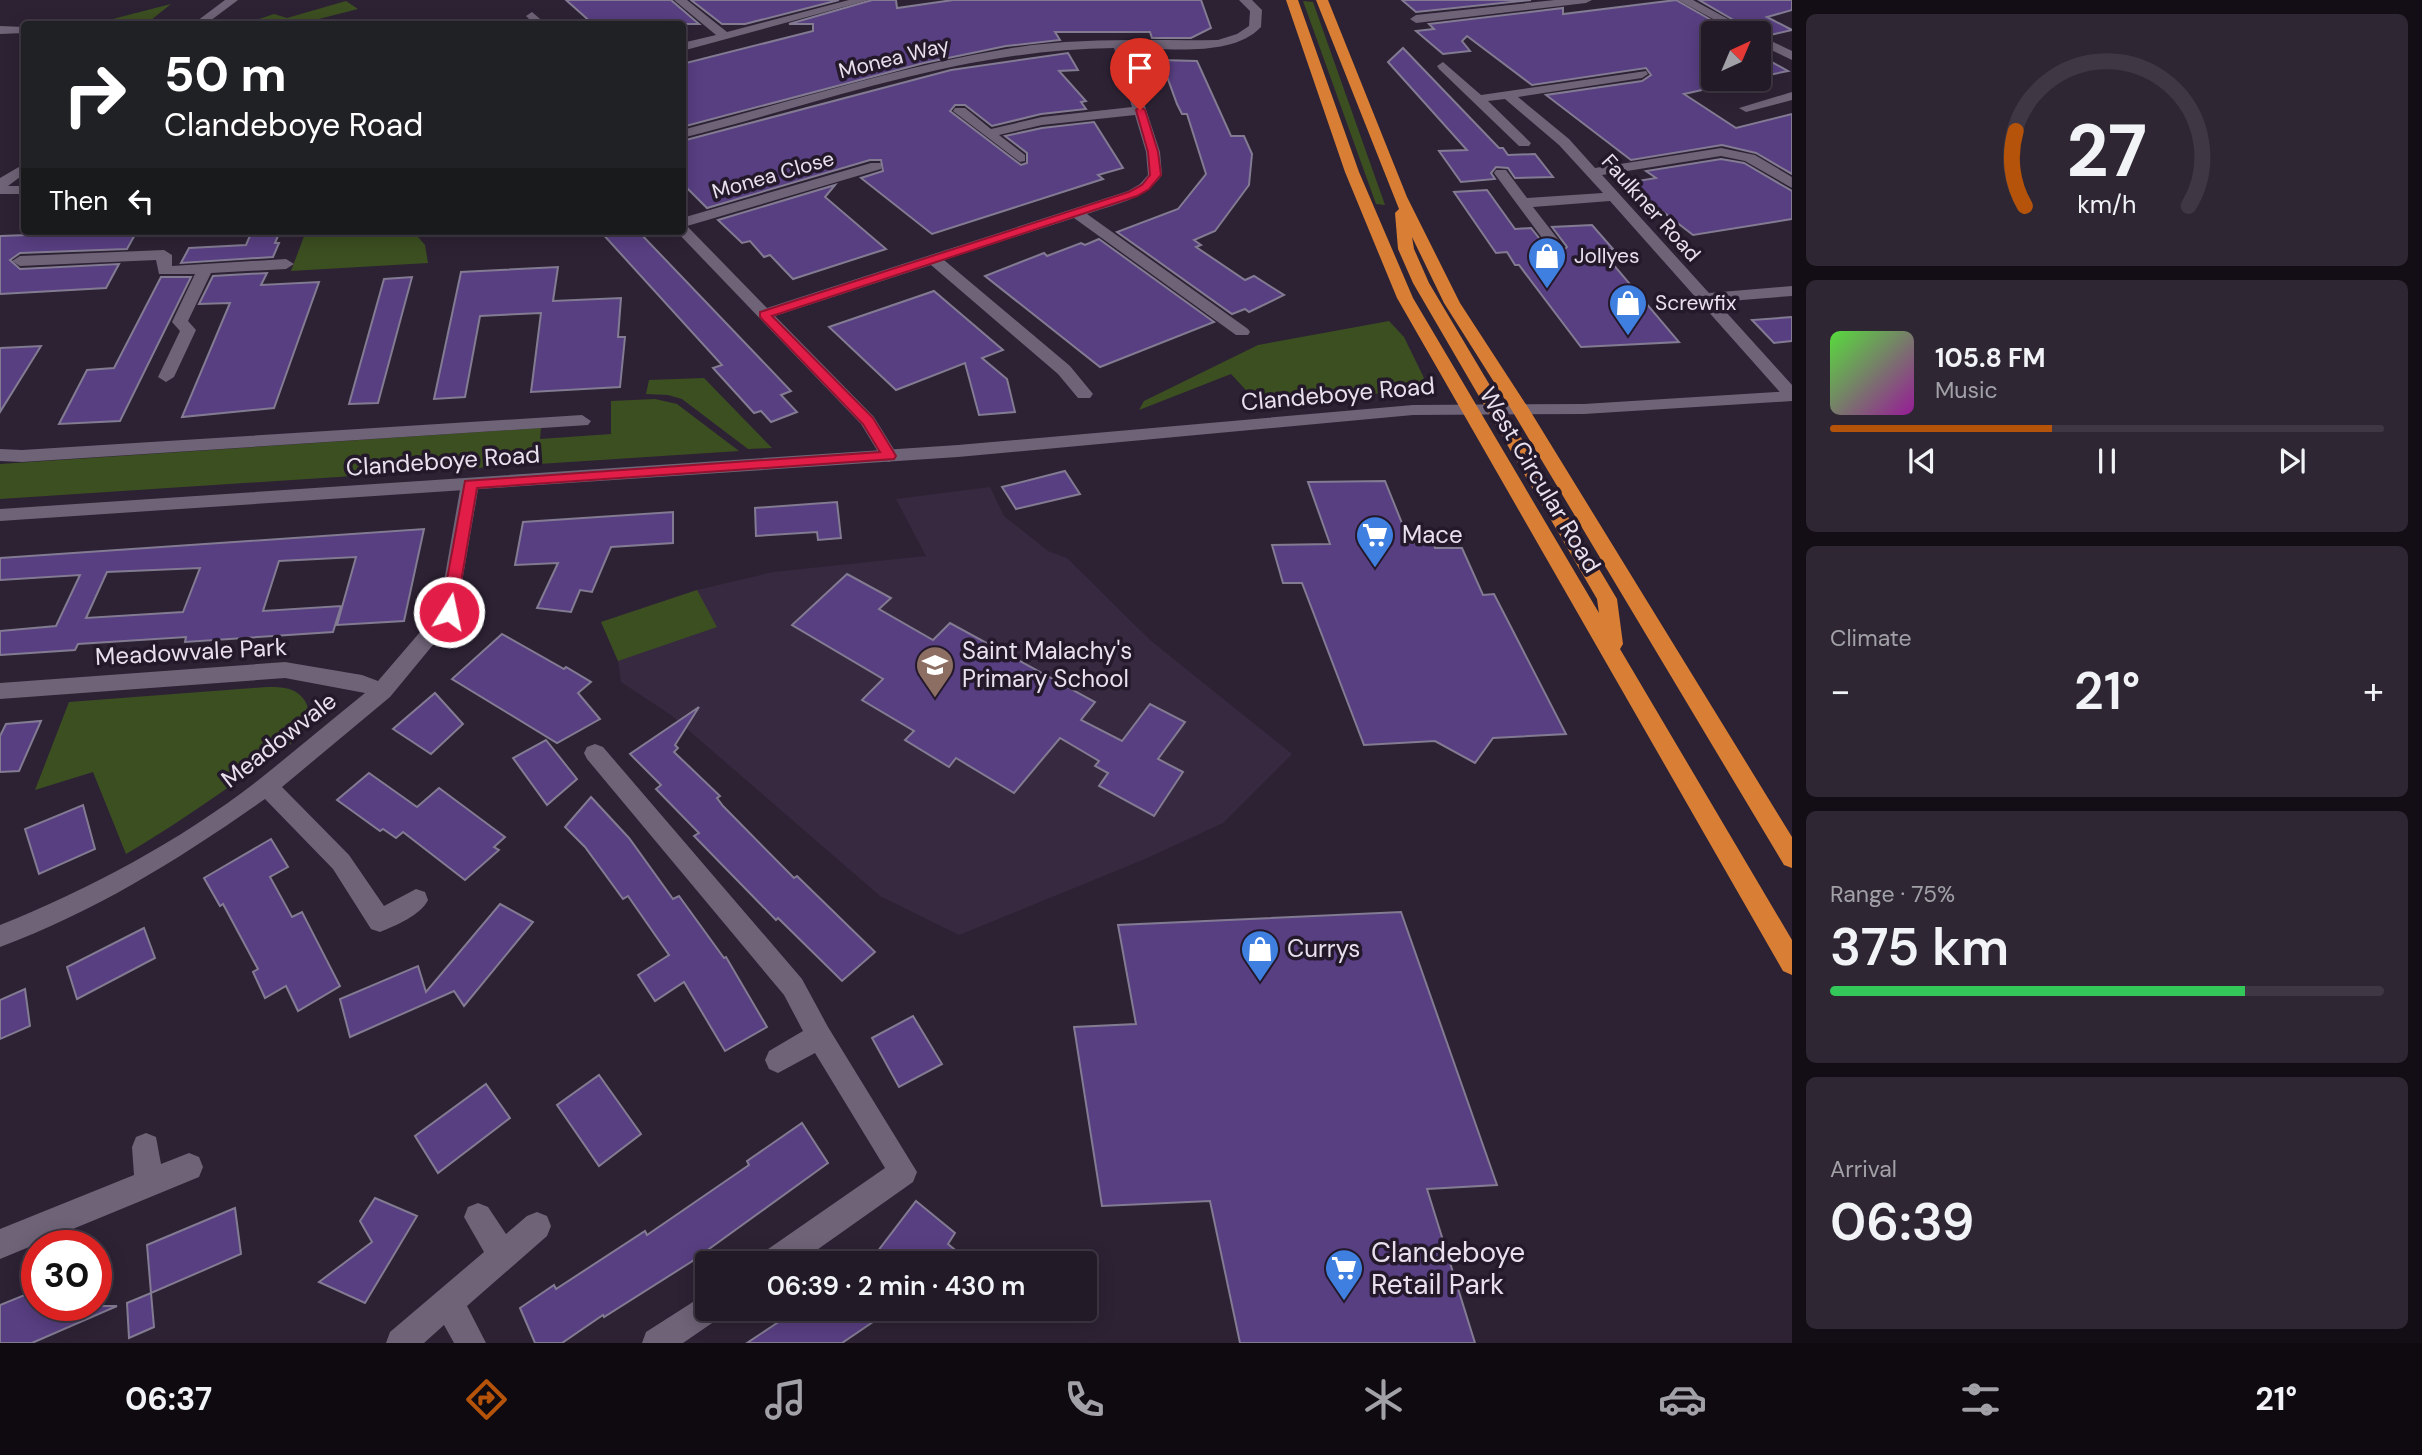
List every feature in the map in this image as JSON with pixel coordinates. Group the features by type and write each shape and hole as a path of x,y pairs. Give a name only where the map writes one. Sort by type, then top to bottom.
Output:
{"highway":[{"name":"West Circular Road","path":"1292,0 1352,172 1405,298 1615,654 1792,962"},
{"name":"West Circular Road","path":"1322,0 1400,197 1452,303 1520,409 1792,858"},
{"path":"1400,197 1406,249 1421,283 1607,598 1615,654"}],"street":[{"path":"204,21 232,0"},
{"path":"680,0 725,36"},
{"path":"686,46 841,2 863,0"},
{"name":"Monea Way","path":"686,133 946,64 1008,52 1071,45 1219,44 1241,37 1255,27 1258,16 1245,0"},
{"path":"1416,19 1586,0"},
{"path":"1684,0 1725,21"},
{"path":"0,30 21,30"},
{"path":"764,314 1077,213 1146,187 1155,175 1153,152 1119,45"},
{"path":"1771,45 1792,56"},
{"path":"1443,65 1524,143"},
{"path":"1478,99 1642,74"},
{"name":"Faulkner Road","path":"1508,95 1564,142 1792,396"},
{"path":"1746,108 1792,96"},
{"path":"989,133 1042,121 1140,110"},
{"path":"960,111 1020,158"},
{"path":"1590,173 1721,152 1753,157 1792,184"},
{"name":"Monea Close","path":"686,222 876,166"},
{"path":"0,188 21,170"},
{"path":"1501,173 1556,247"},
{"path":"0,188 21,190"},
{"path":"1523,203 1612,197"},
{"path":"1077,213 1242,332"},
{"path":"686,233 869,421 889,456"},
{"path":"20,261 164,255 164,271 286,264"},
{"path":"934,260 1064,370 1084,394"},
{"path":"172,372 188,330 180,322 205,269"},
{"path":"1703,298 1792,291"},
{"name":"Clandeboye Road","path":"0,515 889,456 1413,410 1584,409 1792,396"},
{"path":"0,455 22,456 582,421"},
{"name":"Meadowvale","path":"0,936 57,914 167,854 267,786 382,691 449,612 470,484"},
{"name":"Meadowvale Park","path":"0,691 285,670 362,683 382,691"},
{"path":"595,753 793,988 819,1036 903,1172 790,1251"},
{"path":"267,786 341,862 380,921 416,900"},
{"path":"778,1060 819,1036"},
{"path":"146,1147 149,1184"},
{"path":"0,1244 189,1167"},
{"path":"478,1217 502,1254"},
{"path":"401,1343 537,1226"},
{"path":"449,1304 471,1343"},
{"path":"657,1343 695,1316"}],"shaded area":[{"name":"Saint Malachy's Primary School","path":"990,487 1004,516 1048,551 1067,558 1150,640 1292,754 1223,823 1145,859 959,935 880,896 671,715 621,682 618,661 601,622 697,590 773,572 926,556 896,499"}],"green space":[{"path":"346,1 358,9 311,21 257,21 274,14 287,18"},
{"path":"1303,1 1313,2 1385,205 1376,204"},
{"path":"171,4 150,21 105,21"},
{"path":"304,235 416,235 425,245 428,263 291,271"},
{"path":"1389,321 1404,337 1424,378 1420,385 1410,391 1258,403 1231,374 1139,410 1144,401 1258,345"},
{"path":"704,378 772,448 748,449 682,399 646,394 649,380"},
{"path":"655,399 677,404 739,451 0,499 0,464 541,428 540,439 611,434 611,401"},
{"path":"697,590 717,627 618,661 601,622"},
{"path":"267,687 293,690 305,701 308,717 300,734 274,757 126,854 93,772 35,790 69,702"}],"building":[{"path":"566,0 671,0 699,24 686,24 686,21 590,21"},
{"path":"691,0 839,0 745,24 722,24"},
{"path":"872,0 896,0 897,8 953,0 1201,0 1211,28 1191,38 1152,38 1150,32 1055,32 1060,40 1006,46 924,63 686,126 686,63 813,31 813,24 789,24"},
{"path":"1402,0 1531,0 1416,12"},
{"path":"1676,0 1713,21 1701,21 1701,90 1684,94 1736,128 1792,114 1792,174 1756,153 1722,145 1631,160 1546,95 1642,81 1651,75 1646,68 1532,85 1467,36 1462,41 1470,51 1443,54 1416,31 1434,29 1429,24 1563,8 1563,14"},
{"path":"1699,0 1792,0 1792,10 1767,17 1792,30 1771,35 1771,21 1735,21"},
{"path":"1403,48 1499,148 1503,148 1508,155 1535,154 1553,177 1515,178 1508,168 1496,167 1491,173 1495,179 1461,182 1439,151 1467,150 1388,62"},
{"path":"1068,53 1078,70 1059,71 1086,101 1081,102 1086,109 1041,114 992,126 965,105 955,105 950,111 1021,165 1027,163 1027,153 1005,136 1042,128 1094,122 1123,168 1098,175 1103,179 932,234 861,178 883,171 881,160 870,160 707,208 686,187 686,140 951,70"},
{"path":"1161,60 1197,61 1231,136 1244,136 1252,154 1249,185 1215,231 1194,240 1201,245 1196,247 1245,280 1254,276 1284,295 1249,312 1245,309 1232,314 1117,232 1178,209 1206,174 1187,114 1182,114 1177,104"},
{"path":"1771,62 1788,71 1771,75"},
{"path":"1721,159 1744,163 1792,191 1792,219 1693,235 1626,183 1656,178 1646,171"},
{"path":"835,185 825,197 886,249 793,279 770,255 764,257 750,241 742,243 718,220"},
{"path":"1487,190 1515,229 1531,228 1551,253 1561,253 1567,247 1552,227 1592,225 1613,249 1601,250 1679,342 1581,347 1519,265 1515,265 1507,252 1496,253 1454,192"},
{"path":"135,235 127,249 20,253 10,260 20,269 119,264 106,288 0,294 0,236"},
{"path":"250,235 278,235 275,243 279,243 273,257 181,263 189,248 246,245"},
{"path":"604,235 642,235 791,391 781,395 797,412 771,422 761,411 754,413 713,368 722,365"},
{"path":"1099,239 1214,322 1100,367 985,276 1044,253 1047,256"},
{"path":"558,267 553,301 621,298 618,337 625,337 620,387 531,392 541,313 480,316 465,397 434,399 461,272"},
{"path":"267,273 261,285 319,282 274,408 182,417 230,303 199,304 213,276"},
{"path":"161,277 191,277 120,421 59,424 87,370 114,368"},
{"path":"412,277 378,403 349,404 384,279"},
{"path":"934,291 1003,350 982,358 1007,379 1015,412 979,415 965,363 896,390 829,327"},
{"path":"1792,317 1792,341 1774,343 1752,320"},
{"path":"41,346 0,412 0,348"},
{"path":"1065,471 1080,494 1016,509 1002,487"},
{"path":"1385,481 1410,543 1433,543 1435,548 1462,548 1483,595 1494,594 1566,734 1493,738 1475,763 1435,741 1364,745 1302,583 1283,583 1272,545 1330,544 1308,482"},
{"path":"837,502 841,538 818,540 817,532 756,536 755,508"},
{"path":"673,512 673,543 611,547 592,592 580,590 571,612 537,608 558,563 515,565 523,522"},
{"path":"424,529 404,621 337,625 356,557 279,561 263,611 341,606 333,632 185,642 186,637 78,644 75,650 0,655 0,631 56,626 80,575 0,580 0,558","holes":["200,568 183,612 86,618 107,572"]},
{"path":"847,574 891,598 879,609 933,640 950,623 1095,702 1081,720 1122,741 1150,704 1185,722 1158,759 1183,772 1154,816 1099,786 1108,773 1095,766 1099,761 1060,738 1014,793 956,758 949,767 905,740 914,731 862,700 883,679 792,625"},
{"path":"502,634 591,682 578,693 600,719 557,743 452,679"},
{"path":"435,693 463,724 431,754 393,729"},
{"path":"699,707 675,745 678,748 674,752 720,796 717,798 723,806 794,878 797,876 875,952 842,981 778,918 776,920 694,836 699,833 656,789 661,785 630,754"},
{"path":"41,721 19,771 0,772 0,736 6,724"},
{"path":"546,740 577,779 547,805 513,758"},
{"path":"369,773 417,807 439,788 505,837 494,847 499,850 465,880 403,832 396,838 383,829 380,831 337,800"},
{"path":"591,797 629,838 673,899 679,896 724,958 726,957 767,1027 725,1051 684,982 655,1001 638,975 669,955 628,896 623,899 585,847 565,827"},
{"path":"83,805 95,849 39,874 25,829"},
{"path":"271,839 288,867 270,877 292,917 302,912 340,986 298,1011 286,986 265,998 253,972 258,969 223,904 220,906 204,878"},
{"path":"500,904 533,922 464,1006 454,991 350,1037 340,999 418,966 426,992"},
{"path":"1401,912 1497,1185 1427,1189 1475,1343 1240,1343 1210,1201 1102,1206 1074,1027 1136,1024 1118,925"},
{"path":"144,928 155,958 77,999 67,967"},
{"path":"25,989 30,1026 0,1039 0,1000"},
{"path":"913,1016 942,1064 899,1087 872,1038"},
{"path":"599,1075 641,1134 599,1166 557,1105"},
{"path":"486,1084 510,1118 438,1173 415,1136"},
{"path":"802,1123 828,1163 706,1251 695,1251 695,1259 691,1262 562,1343 535,1343 520,1308 554,1285 556,1289 645,1231 647,1235 749,1165 747,1161"},
{"path":"375,1198 417,1216 365,1303 319,1282 372,1242 360,1221"},
{"path":"916,1201 955,1233 948,1244 956,1251 878,1251"},
{"path":"235,1208 241,1254 151,1293 147,1245"},
{"path":"151,1293 154,1327 129,1338 127,1303"},
{"path":"21,1296 21,1321 83,1321 32,1343 0,1343 0,1305"},
{"path":"780,1321 874,1321 842,1343 747,1343"}],"place":[{"name":"Jollyes","path":"1547,290"},
{"name":"Screwfix","path":"1628,337"},
{"name":"Mace","path":"1375,569"},
{"name":"Saint Malachy's Primary School","path":"935,699"},
{"name":"Currys","path":"1260,983"},
{"name":"Clandeboye Retail Park","path":"1344,1302"}],"route":[{"path":"449,612 470,484 889,456 869,421 764,314 1053,221 1133,194 1146,187 1155,175 1153,152 1140,110"}]}
